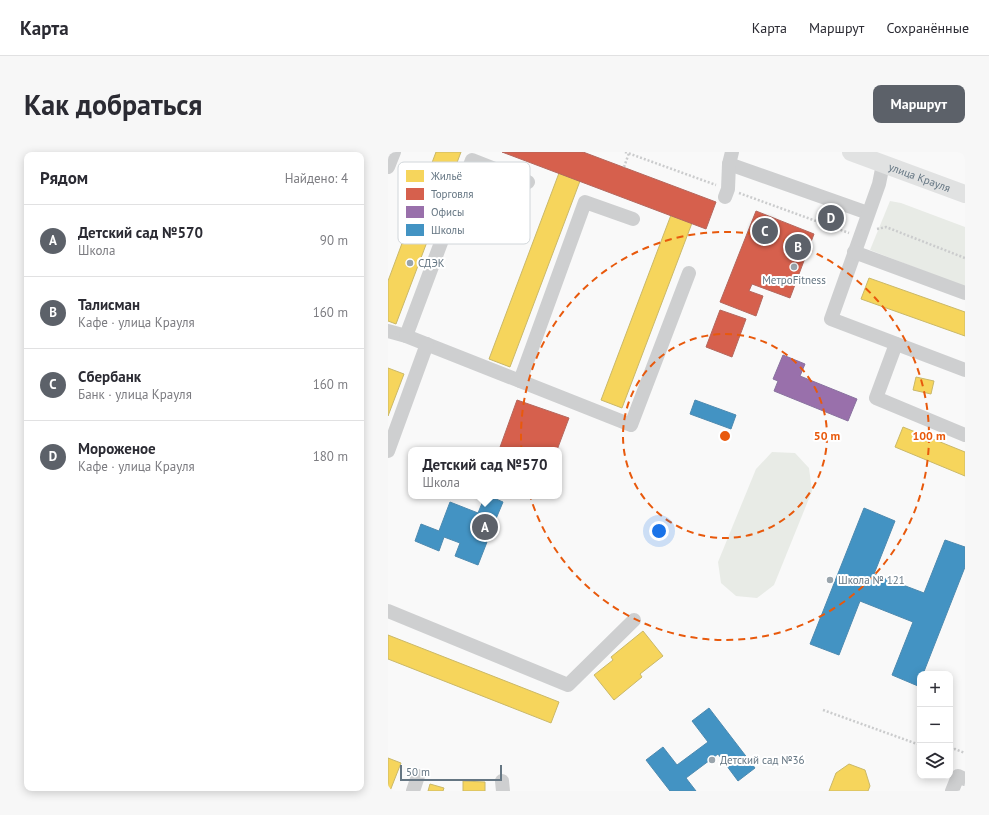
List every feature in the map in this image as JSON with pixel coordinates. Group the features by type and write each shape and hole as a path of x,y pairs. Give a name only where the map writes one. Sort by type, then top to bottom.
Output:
{"main road":[{"name":"улица Крауля","path":"851,152 965,194"}],"street":[{"path":"388,167 394,152"},
{"path":"727,193 731,158 868,213"},
{"path":"883,164 879,184 831,319 965,370"},
{"path":"520,381 585,202 633,219"},
{"path":"406,336 440,244"},
{"path":"854,252 965,293"},
{"path":"388,331 427,344 631,425 689,273"},
{"path":"388,451 427,344"},
{"path":"896,344 876,398 965,435"},
{"path":"388,611 568,685 634,620"},
{"path":"413,791 418,776"},
{"path":"952,791 958,776 965,779"}],"path":[{"path":"625,152 727,193 851,234 886,227 965,258"},
{"path":"624,167 629,153"},
{"path":"823,710 917,744"},
{"path":"953,749 955,748 965,753"}],"shaded area":[{"path":"890,201 901,203 965,227 965,287 870,250"},
{"path":"772,452 795,453 809,468 812,491 774,585 757,598 736,596 721,583 718,562 756,469"}],"building: Жильё":[{"path":"436,152 461,152 457,162 432,162"},
{"path":"559,173 580,181 510,367 489,359"},
{"path":"671,215 692,223 622,408 601,400"},
{"path":"402,244 426,244 396,324 388,321 388,281"},
{"path":"869,278 965,312 965,336 861,299"},
{"path":"388,368 404,374 388,416"},
{"path":"916,377 934,381 931,394 913,390"},
{"path":"903,427 965,452 965,476 895,447"},
{"path":"643,631 663,656 640,674 642,677 614,700 594,675 613,660 611,657"},
{"path":"388,635 559,702 551,723 388,659"},
{"path":"388,758 401,763 390,791 388,791"},
{"path":"849,764 865,770 870,786 868,791 829,791 836,773"},
{"path":"463,781 485,782 485,791 463,791"},
{"path":"430,784 444,788 443,791 428,791"}],"building: Торговля":[{"path":"502,152 583,152 716,202 706,229"},
{"path":"756,211 814,234 790,298 752,284 749,291 763,296 756,316 720,302"},
{"path":"720,310 746,319 732,357 706,347"},
{"path":"517,400 569,418 558,447 500,447"}],"building: Офисы":[{"path":"783,355 805,364 800,376 857,399 848,421 774,391 778,381 773,379"}],"building: Школы":[{"path":"695,400 736,415 731,429 690,414"},
{"path":"484,499 496,499 503,502 493,526 480,521 474,537 487,542 478,565 455,556 460,543 444,537 439,551 415,541 421,524 439,531 450,502 478,513"},
{"path":"864,508 895,521 874,574 924,593 945,540 965,547 965,567 924,671 917,671 917,686 892,675 913,622 860,601 839,655 810,644"},
{"path":"709,708 755,768 738,781 718,754 686,778 696,791 670,791 646,760 663,747 677,765 708,742 692,721"}],"place":[{"name":"Мороженое","path":"831,218"},
{"name":"Сбербанк","path":"765,231"},
{"name":"Талисман","path":"798,247"},
{"name":"СДЭК","path":"410,263"},
{"name":"МетроFitness","path":"794,267"},
{"name":"Детский сад №570","path":"485,527"},
{"name":"Школа № 121","path":"830,580"},
{"name":"Детский сад №36","path":"712,760"}]}
